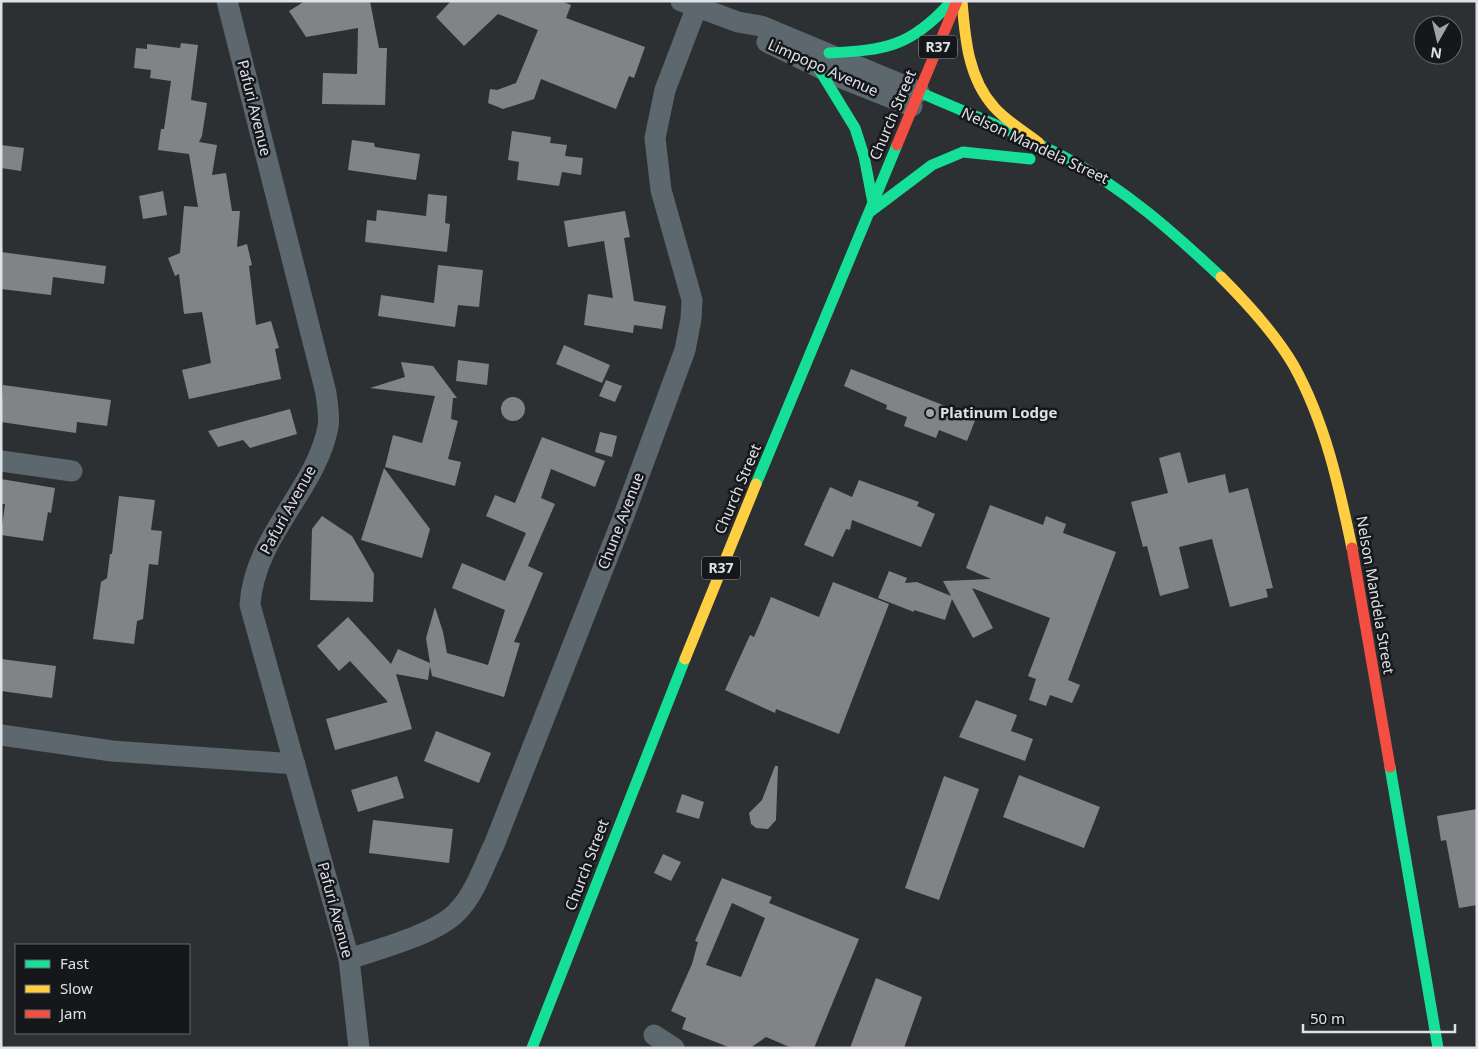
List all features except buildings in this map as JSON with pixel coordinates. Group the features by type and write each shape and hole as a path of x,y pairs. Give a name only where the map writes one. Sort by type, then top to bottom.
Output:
{"main road":[{"path":"872,207 862,148 855,129 837,96 823,59 872,51 897,44 932,24 951,1"},
{"name":"Church Street","path":"532,1048 718,575 872,207 918,103 956,1"},
{"path":"962,1 965,38 980,89 994,106 1039,143"},
{"name":"Nelson Mandela Street","path":"918,103 1039,143 1092,172 1145,211 1233,289 1274,337 1299,374 1320,431 1344,507 1438,1048"},
{"name":"Nelson Mandela Street","path":"872,207 932,165 963,152 1034,161 993,142"},
{"name":"Nelson Mandela Street","path":"1108,197 1145,211"}],"street":[{"name":"Pafuri Avenue","path":"227,1 326,392 328,412 328,426 321,449 266,548 251,591 250,605 349,960 359,1048"},
{"name":"Limpopo Avenue","path":"692,3 738,22 761,26 823,59 918,103"},
{"name":"Chune Avenue","path":"349,960 438,927 457,912 472,892 494,845 623,518 671,390 685,350 691,319 692,300 661,190 654,138 665,90 692,3"},
{"path":"1,461 72,471"},
{"path":"1,735 112,751 295,764"},
{"path":"654,1035 674,1048"}],"traffic: fast":[{"path":"829,53 881,48 895,44 909,38 922,29 949,4"},
{"path":"817,66 855,128 864,156 873,203"},
{"path":"919,92 1032,141 1089,171 1148,213 1221,277"},
{"path":"756,484 897,145"},
{"path":"871,211 932,165 963,152 1030,159"},
{"path":"532,1048 685,659"},
{"path":"1390,767 1438,1048"}],"traffic: slow":[{"path":"962,1 969,57 978,83 985,96 999,112 1039,143"},
{"path":"1221,277 1269,330 1294,366 1305,387 1330,455 1352,548"},
{"path":"685,659 756,484"}],"traffic: jam":[{"path":"897,145 957,1"},
{"path":"1352,548 1390,767"}],"place":[{"name":"Platinum Lodge","path":"930,413"}]}
